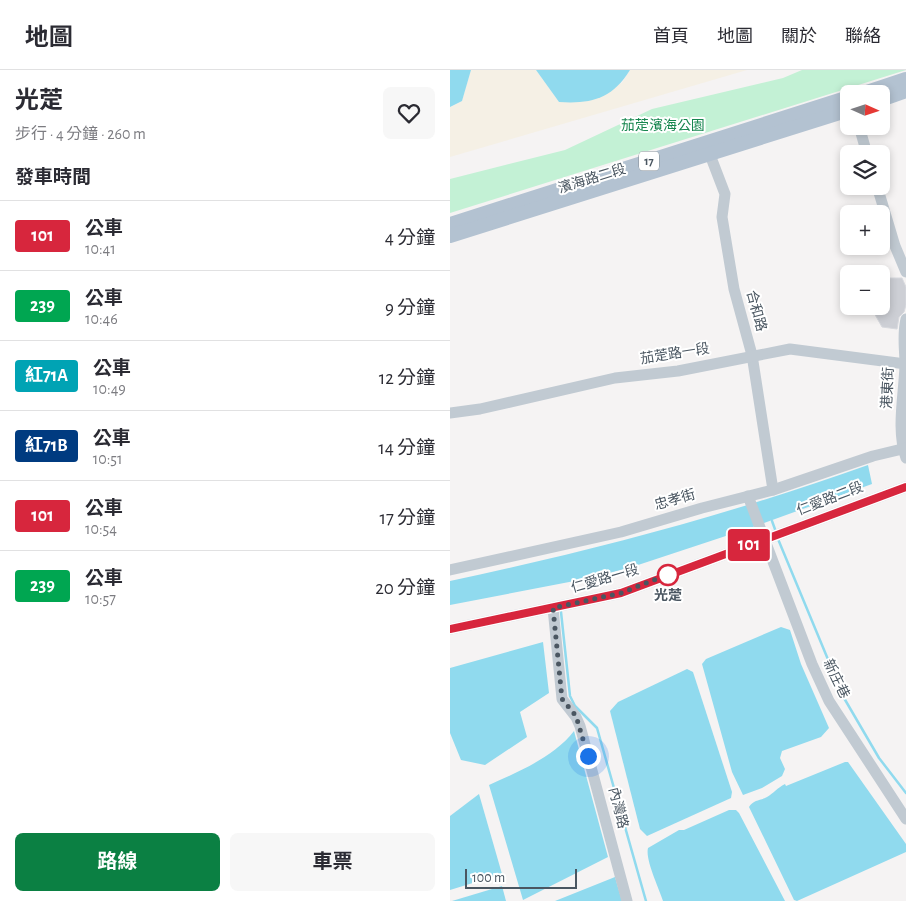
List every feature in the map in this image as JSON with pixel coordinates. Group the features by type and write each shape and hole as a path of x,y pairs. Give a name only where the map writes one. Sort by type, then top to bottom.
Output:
{"main road":[{"path":"888,85 906,79"},
{"path":"890,97 906,91"},
{"name":"濱海路二段","path":"450,236 708,149 840,101"},
{"name":"濱海路二段","path":"450,224 840,112"}],"street":[{"name":"合和路","path":"708,149 725,194 722,210 725,234 734,289 752,355 773,490"},
{"path":"880,195 895,246 906,272"},
{"name":"港東街","path":"905,452 901,430 905,364 902,337 906,319"},
{"name":"茄萣路一段","path":"450,412 480,409 615,378 678,370 790,349 905,364"},
{"name":"忠孝街","path":"450,570 542,552 749,500 873,456 905,452"},
{"name":"仁愛路二段","path":"771,537 906,487"},
{"name":"新庄巷","path":"749,500 758,525 771,537 812,664 829,701 906,819"},
{"name":"仁愛路一段","path":"450,629 621,593 771,537"},
{"name":"內灣路","path":"553,608 562,699 576,716 580,726 627,901"},
{"path":"894,803 906,800"}],"green space":[{"name":"茄萣濱海公園","path":"802,70 906,70 858,85 840,85 840,91 450,213 450,179 565,150 652,109 783,78"}],"sand":[{"path":"471,70 536,70 559,102 622,83 630,70 747,70 450,157 450,107 462,101"}],"water":[{"path":"450,70 471,70 462,101 450,107"},
{"path":"536,70 630,70 616,88 600,98 581,102 559,102"},
{"path":"868,465 872,484 750,528 632,567 590,578 450,605 450,581 556,557 661,530 765,500"},
{"path":"781,627 790,630 801,664 829,728 821,737 782,751 780,758 785,769 782,776 762,788 743,795 732,772 702,664 706,659"},
{"path":"543,642 549,693 520,712 527,737 485,765 461,760 450,733 450,668"},
{"path":"687,669 693,672 732,792 731,798 647,836 640,829 610,711 618,702"},
{"path":"574,731 608,857 523,900 489,785 546,756"},
{"path":"848,762 906,844 906,852 797,901 794,900 749,807 755,801 767,797 785,784 786,786"},
{"path":"479,794 502,874 450,890 450,816"},
{"path":"729,810 736,810 739,813 785,901 663,901 650,867 648,848 679,830 684,830"},
{"path":"615,877 622,901 555,901"},
{"path":"502,886 506,901 452,901"}],"building":[{"path":"890,278 902,278 906,287 904,312 899,317 897,329 882,327 875,315 890,315"}],"waterway":[{"path":"772,521 776,532"},
{"path":"778,539 844,698 879,758 906,793"},
{"path":"561,612 570,696 575,706 597,728 646,901"}],"bus line":[{"name":"101","path":"450,629 621,593 906,487"}],"place":[{"name":"光萣","path":"668,575"}],"route":[{"path":"588,756 576,716 562,699 553,608 621,593 677,571 668,575"}]}
